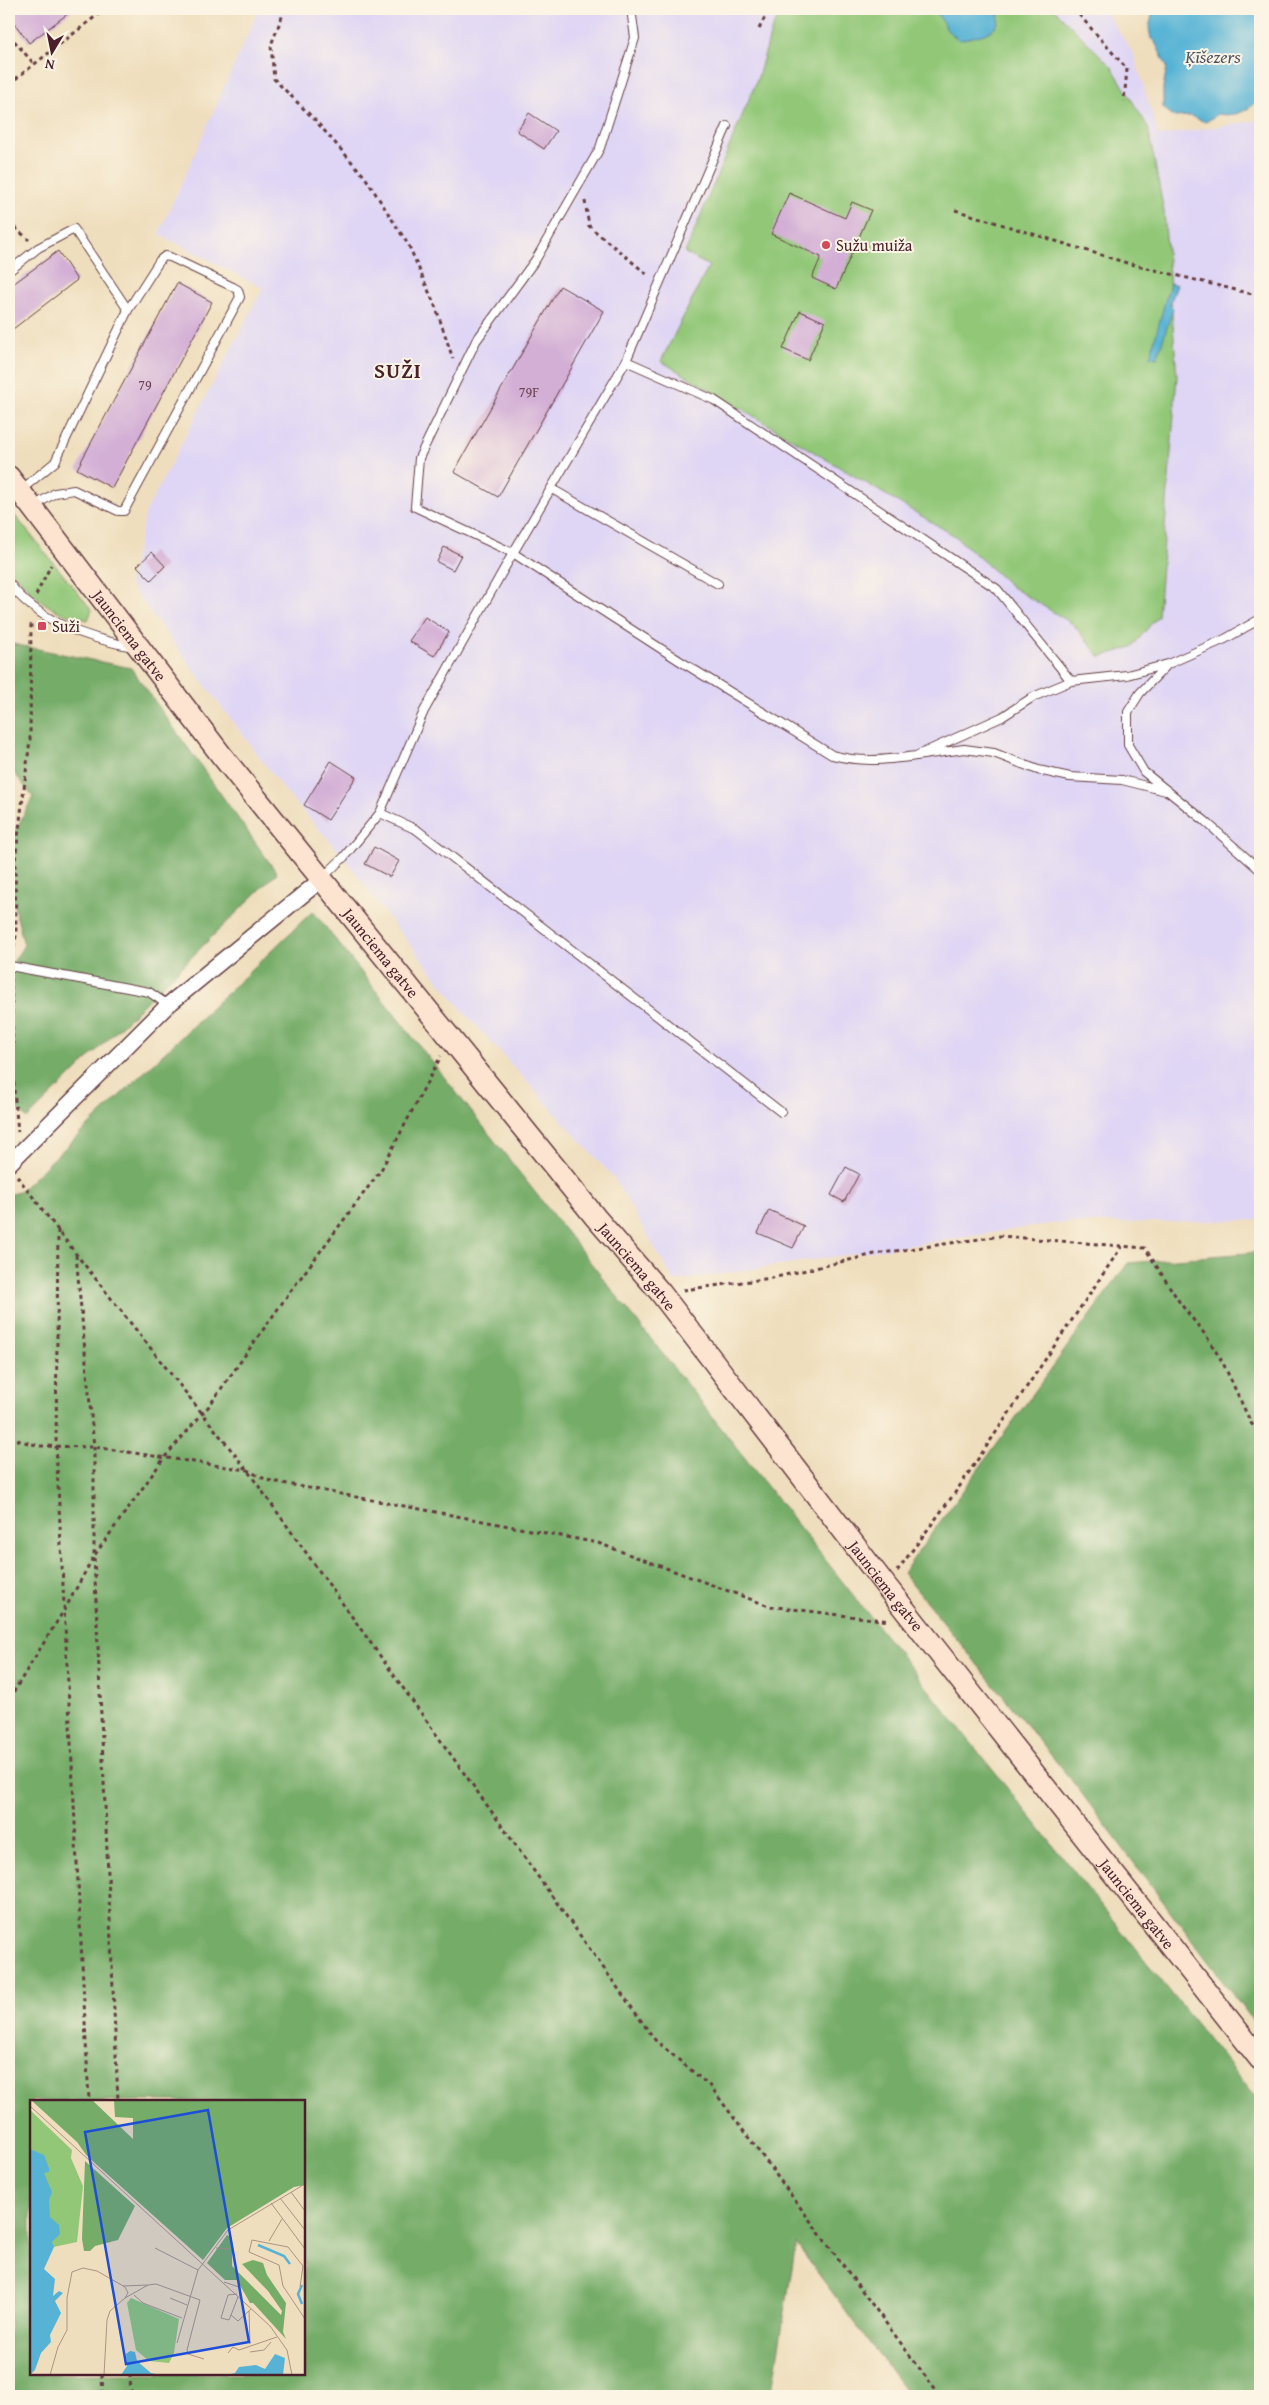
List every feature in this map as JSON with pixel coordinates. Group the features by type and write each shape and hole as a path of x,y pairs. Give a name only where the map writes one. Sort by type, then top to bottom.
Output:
{"main road":[{"name":"Jaunciema gatve","path":"20,492 222,756 596,1218 660,1292 886,1586 1260,2059"}],"street":[{"path":"12,1168 20,1150 168,1005 322,879"}],"lane":[{"path":"631,9 635,38 600,148 536,259 476,341 419,458 414,507 514,553 680,661 832,755 854,760 882,761 964,750 994,753 1038,770 1070,777 1122,780 1166,791"},
{"path":"322,879 344,857 380,813 424,711 626,361 726,126"},
{"path":"9,271 38,248 74,229 128,310"},
{"path":"165,256 170,257 238,290 240,297 124,511 118,512 74,490 55,493 20,492 55,462 128,310 160,260 165,256"},
{"path":"626,361 714,400 997,588 1071,681"},
{"path":"552,489 718,584"},
{"path":"9,583 44,616 60,625 105,641 139,648"},
{"path":"916,756 1002,717 1033,697 1071,681 1127,674 1168,664 1225,639 1260,619"},
{"path":"1168,664 1140,693 1128,712 1128,745 1144,772 1205,821 1260,870"},
{"path":"380,813 417,830 781,1112"},
{"path":"10,966 149,992 168,1005"}],"path":[{"path":"9,84 105,9"},
{"path":"284,9 271,45 274,79 314,118 364,176 409,246 436,308 459,376"},
{"path":"759,29 770,9"},
{"path":"1074,9 1127,68 1124,101"},
{"path":"9,35 35,65"},
{"path":"585,173 583,186 589,226 659,285"},
{"path":"955,210 1128,263 1260,296"},
{"path":"9,222 38,248"},
{"path":"20,1150 14,1090 10,966 16,936 15,860 30,740 32,604 61,546"},
{"path":"9,1699 66,1607 94,1556 164,1458 202,1413 381,1170 436,1063 453,1039"},
{"path":"12,1168 76,1254 247,1470 655,2040 711,2087 940,2396"},
{"path":"58,1230 56,1446 66,1607 89,2100"},
{"path":"660,1292 772,1278 875,1254 1000,1236 1145,1248 1180,1303 1207,1337 1223,1363 1251,1423 1260,1434"},
{"path":"886,1586 957,1490 1122,1246"},
{"path":"76,1254 94,1447 94,1556 118,2100"},
{"path":"9,1438 40,1446 94,1447 247,1470 267,1480 598,1543 769,1606 917,1624"},
{"path":"102,2375 103,2396"},
{"path":"130,2375 131,2396"}],"shaded area":[{"path":"259,9 1104,9 1134,55 1159,136 1260,120 1260,1220 1050,1224 674,1281 614,1178 463,1011 385,913 344,857 285,791 129,584 146,512 263,288 159,234"}],"green space":[{"path":"783,9 1054,9 1112,67 1148,127 1164,212 1177,376 1158,616 1132,647 1100,657 1073,624 1012,587 955,536 661,361 709,266 685,253 757,80 772,29"},
{"path":"12,512 92,610 88,620 62,613 52,608 35,595 9,568 9,515"},
{"path":"9,638 13,644 131,668 277,873 27,1119 9,1100 9,969 24,945 9,886 9,843 33,797 9,766"},
{"path":"313,911 868,1614 1260,2104 1260,2396 910,2396 796,2244 771,2396 9,2396 9,1195 21,1190"},
{"path":"1260,1252 1260,2030 1076,1786 903,1573 1128,1263"}],"water":[{"path":"935,9 997,9 999,17 997,24 988,32 959,40 947,30"},
{"name":"Ķīšezers","path":"1155,9 1260,9 1260,95 1256,101 1242,112 1231,115 1218,114 1206,122 1190,116 1175,117 1163,108 1163,87 1167,67 1154,40 1151,39 1149,28 1152,15 1156,12"},
{"path":"1170,283 1177,285 1170,304 1173,309 1157,358 1150,357"}],"building":[{"path":"9,9 74,9 29,43 9,16"},
{"path":"529,113 556,131 544,149 517,131"},
{"name":"Sužu muiža","path":"789,193 845,218 852,202 871,210 836,289 812,278 821,257 771,234"},
{"path":"58,251 77,280 9,332 9,287"},
{"path":"177,283 212,302 112,488 77,469"},
{"path":"560,286 604,311 498,497 454,472"},
{"path":"800,311 825,322 808,360 783,349"},
{"path":"444,547 461,555 453,570 437,562"},
{"path":"152,552 165,566 151,580 137,566"},
{"path":"425,617 449,632 434,656 409,641"},
{"path":"331,761 356,777 328,820 304,805"},
{"path":"374,847 399,861 390,877 365,864"},
{"path":"846,1167 859,1174 844,1202 831,1195"},
{"path":"769,1210 804,1226 793,1248 758,1233"}],"place":[{"name":"Sužu muiža","path":"826,245"},
{"name":"Suži","path":"42,626"}],"district":[{"name":"SUŽI","path":"398,370"}]}
